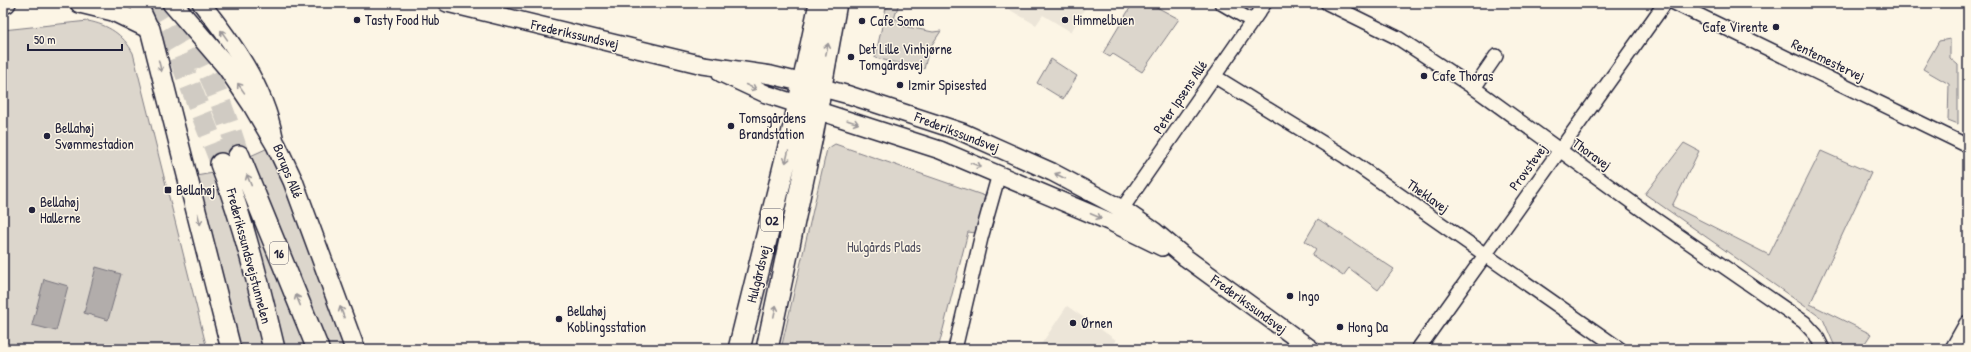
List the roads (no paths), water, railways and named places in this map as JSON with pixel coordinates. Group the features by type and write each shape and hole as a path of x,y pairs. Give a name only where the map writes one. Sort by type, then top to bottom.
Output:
{"main road":[{"path":"80,3 113,11 150,29 231,349"},
{"path":"172,3 227,67 260,116 276,145"},
{"name":"O2","path":"811,97 820,3"},
{"name":"O2","path":"811,97 836,3"},
{"name":"Hulgårdsvej","path":"739,349 777,199 811,97"},
{"name":"Hulgårdsvej","path":"767,349 811,97"},
{"name":"Borups Allé","path":"276,145 293,181 355,349"},
{"name":"Frederikssundsvejstunnelen","path":"274,349 254,265 232,191 230,160 318,349"}],"street":[{"path":"138,3 150,29"},
{"name":"Borups Allé","path":"201,3 244,62 264,98 271,119 276,145"},
{"name":"Frederikssundsvej","path":"447,3 704,65 771,75 811,97 999,174 1113,223 1186,258"},
{"path":"1220,3 1252,21"},
{"name":"Peter Ipsens Allé","path":"1122,209 1265,3"},
{"name":"Thoravej","path":"1327,3 1398,38 1474,88 1652,217 1804,322 1816,334 1823,349"},
{"name":"Provstevej","path":"1418,349 1665,3"},
{"name":"Rentemestervej","path":"1674,3 1968,146"},
{"path":"1474,88 1496,56"},
{"name":"Frederikssundsvej","path":"704,65 766,94 811,97 938,124 992,144 1052,172 1122,209 1154,231 1186,258 1312,349"},
{"name":"Theklavej","path":"1214,76 1344,156 1620,349"},
{"path":"955,349 981,238 999,174"},
{"path":"1113,223 1122,209"},
{"path":"1954,349 1968,324"}],"tunnel":[{"path":"148,3 177,52 221,164"},
{"path":"180,20 207,69 239,156"}],"place":[{"name":"Tasty Food Hub","path":"357,20"},
{"name":"Himmelbuen","path":"1065,20"},
{"name":"Cafe Soma","path":"862,21"},
{"name":"Cafe Virente","path":"1776,27"},
{"name":"Det Lille Vinhjørne Tomgårdsvej","path":"851,57"},
{"name":"Cafe Thoras","path":"1424,76"},
{"name":"Izmir Spisested","path":"900,85"},
{"name":"Tomsgårdens Brandstation","path":"731,126"},
{"name":"Bellahøj Svømmestadion","path":"47,136"},
{"name":"Bellahøj","path":"168,190"},
{"name":"Bellahøj Hallerne","path":"32,210"},
{"name":"Ingo","path":"1290,296"},
{"name":"Bellahøj Koblingsstation","path":"559,319"},
{"name":"Ørnen","path":"1073,323"},
{"name":"Hong Da","path":"1340,327"}],"park label":[{"name":"Hulgårds Plads","path":"884,247"}]}
